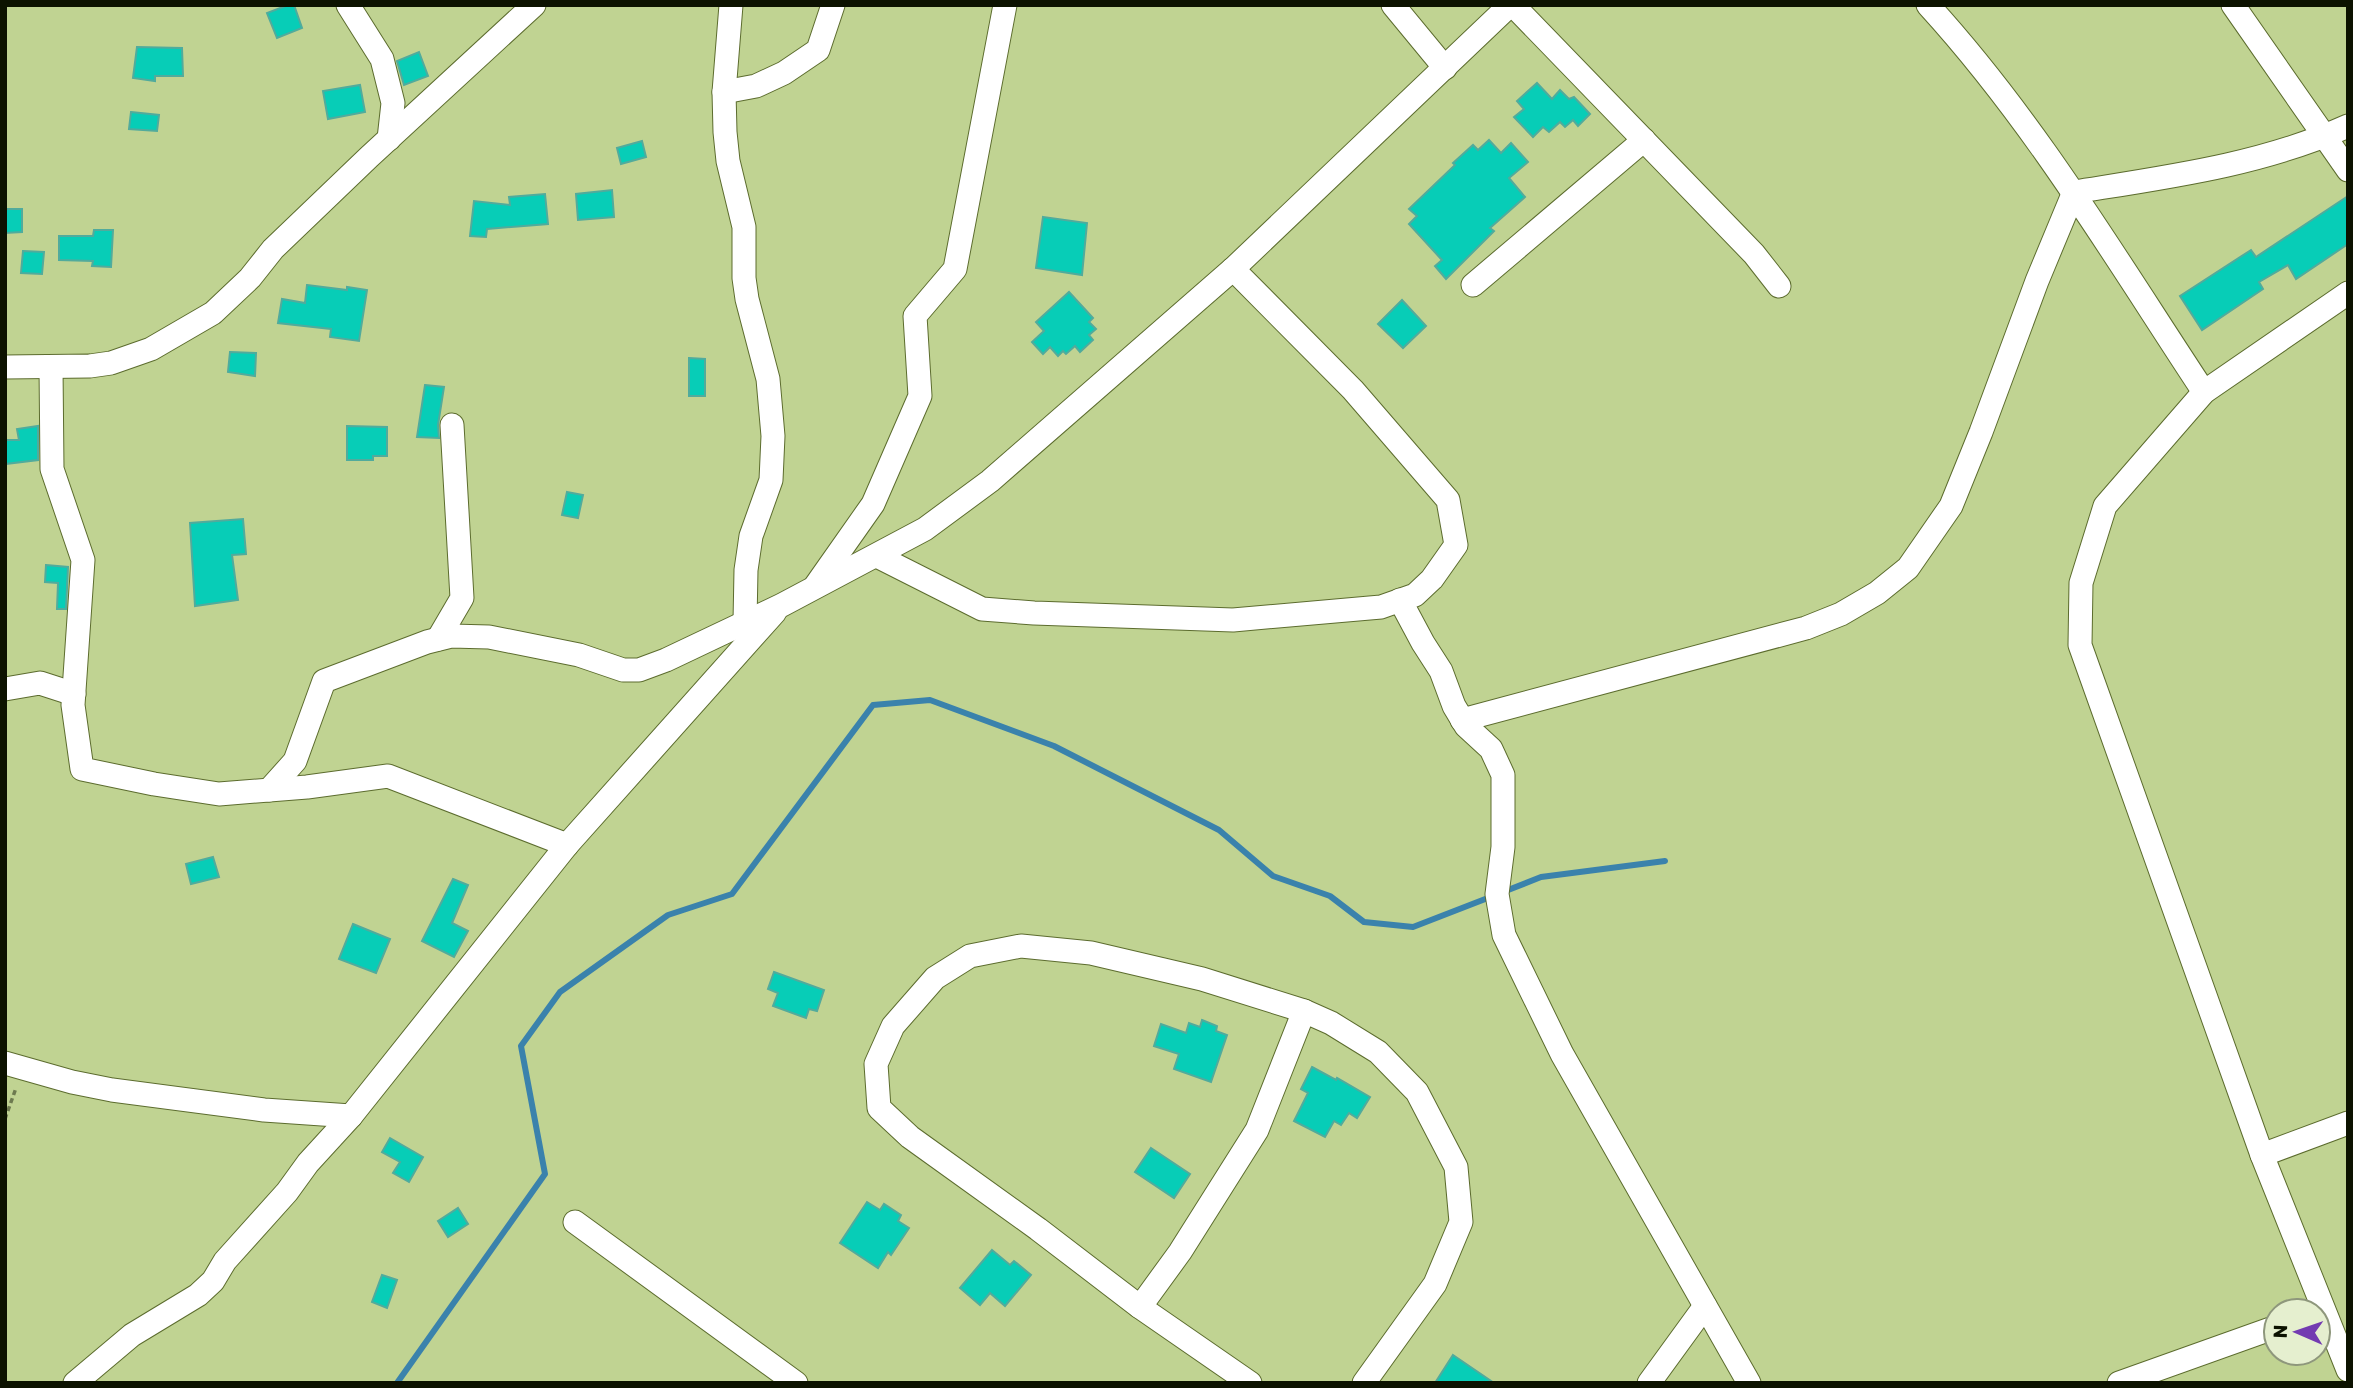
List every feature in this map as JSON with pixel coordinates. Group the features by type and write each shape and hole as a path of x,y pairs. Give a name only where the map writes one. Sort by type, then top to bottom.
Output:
{"street":[{"path":"348,5 382,59 393,103 389,139"},
{"path":"5,367 90,366 133,357 213,313 250,278 273,250 534,5"},
{"path":"731,5 724,92 728,161 744,227 744,278 768,379 773,436 771,480 751,536 746,570 745,622"},
{"path":"724,92 755,86 784,73 818,50 833,5"},
{"path":"813,588 873,504 920,396 915,316 955,269 1005,5"},
{"path":"1393,5 1445,68"},
{"path":"269,790 295,761 324,681 451,636 489,637 566,652 623,670 639,670 782,605 925,529 990,481 1233,269 1512,5 1754,254 1779,286"},
{"path":"1928,5 2027,124 2204,392"},
{"path":"2233,5 2348,170"},
{"path":"2074,192 2200,172 2252,160 2348,126"},
{"path":"1473,285 1644,140"},
{"path":"1462,720 1807,628 1841,614 1877,593 1908,568 1951,506 2074,192"},
{"path":"877,556 982,609 1021,612 1233,620 1381,607 1415,595 1432,579 1456,545 1448,500 1353,390 1233,269"},
{"path":"2316,1297 2080,645 2081,583 2105,506 2204,392 2348,293"},
{"path":"51,368 52,469 83,560 73,705 82,769 219,794 387,776 567,845"},
{"path":"438,639 462,597 452,425"},
{"path":"1400,600 1441,671 1462,720 1491,749 1503,775 1503,846 1497,894 1504,935 1562,1054 1749,1383"},
{"path":"75,1383 132,1335 198,1295 213,1281 225,1261 351,1116 567,845 782,605"},
{"path":"5,689 40,683 74,694"},
{"path":"1250,1383 1140,1307 910,1137 879,1108 876,1064 893,1026 935,978 970,956 1021,946 1091,953 1202,979 1304,1011 1331,1023 1378,1052 1417,1092 1456,1167 1461,1222 1435,1284 1364,1383"},
{"path":"1140,1307 1180,1252 1257,1130 1304,1011"},
{"path":"13,1066 112,1090 264,1110 351,1116"},
{"path":"2262,1154 2348,1123"},
{"path":"575,1222 796,1383"},
{"path":"1649,1383 1705,1306"},
{"path":"2119,1383 2262,1332"},
{"path":"2332,1335 2348,1370"}],"path":[{"path":"5,1119 13,1103 13,1066"}],"building":[{"path":"294,5 302,28 277,38 267,13"},
{"path":"137,47 182,48 183,76 155,76 155,81 133,78"},
{"path":"419,52 428,76 404,85 397,61"},
{"path":"1537,83 1552,99 1560,90 1569,99 1574,97 1590,114 1578,126 1573,120 1565,127 1560,122 1549,132 1543,127 1533,137 1514,117 1524,109 1517,101"},
{"path":"360,85 365,112 328,119 323,91"},
{"path":"131,112 159,115 157,131 129,129"},
{"path":"1489,140 1501,153 1511,143 1528,162 1509,178 1525,197 1490,228 1494,231 1446,279 1435,266 1442,260 1409,224 1417,216 1409,209 1473,145 1478,150"},
{"path":"642,141 646,157 621,164 617,148"},
{"path":"612,190 614,217 578,220 576,194"},
{"path":"545,194 548,224 487,229 486,237 470,236 474,201 510,205 509,197"},
{"path":"2348,196 2348,244 2296,279 2288,265 2259,282 2263,289 2202,330 2180,296 2251,250 2256,257"},
{"path":"5,209 22,209 22,232 5,233"},
{"path":"1043,217 1087,223 1082,275 1036,268"},
{"path":"94,230 113,230 111,267 92,266 93,261 59,260 59,236 93,236"},
{"path":"23,251 44,252 42,274 21,273"},
{"path":"307,285 367,290 359,341 330,337 331,329 278,323 282,299 305,303"},
{"path":"1069,292 1093,318 1089,322 1096,329 1089,335 1093,340 1080,352 1075,346 1066,354 1063,351 1058,356 1050,347 1043,354 1032,342 1044,331 1036,322"},
{"path":"1402,300 1426,326 1403,348 1378,324"},
{"path":"230,352 256,353 255,376 228,372"},
{"path":"689,358 705,359 705,396 689,396"},
{"path":"425,385 444,387 438,425 439,438 417,437"},
{"path":"38,426 38,460 5,464 5,440 19,440 17,429"},
{"path":"347,426 387,427 387,456 373,456 373,460 347,460"},
{"path":"567,492 583,495 578,518 562,515"},
{"path":"243,519 246,554 232,555 238,600 195,606 190,523"},
{"path":"46,565 68,567 66,609 57,609 58,583 45,582"},
{"path":"213,857 219,877 191,884 186,864"},
{"path":"453,879 468,885 452,923 468,931 454,957 422,941"},
{"path":"353,924 390,939 376,973 339,959"},
{"path":"774,972 824,990 817,1011 809,1009 806,1018 773,1006 778,993 768,989"},
{"path":"1202,1020 1217,1026 1216,1031 1227,1035 1211,1082 1174,1069 1179,1054 1154,1046 1161,1024 1186,1033 1189,1023 1200,1027"},
{"path":"1312,1067 1370,1097 1357,1118 1349,1113 1341,1125 1334,1121 1325,1137 1294,1121 1308,1093 1301,1089"},
{"path":"390,1138 423,1157 409,1182 393,1173 400,1162 382,1152"},
{"path":"1151,1148 1190,1174 1174,1198 1135,1172"},
{"path":"867,1202 880,1210 884,1204 901,1215 898,1221 909,1228 891,1255 888,1252 878,1268 840,1243"},
{"path":"458,1208 468,1224 448,1237 438,1221"},
{"path":"992,1250 1010,1265 1014,1261 1031,1275 1005,1306 990,1293 980,1305 960,1288"},
{"path":"382,1275 397,1280 387,1308 372,1302"},
{"path":"1453,1355 1494,1383 1435,1383"}],"waterway":[{"path":"397,1383 545,1174 521,1046 560,992 668,915 732,894 873,705 930,700 1054,746 1219,830 1273,876 1330,896 1364,922 1413,927 1493,896"},
{"path":"1503,892 1541,877 1665,861"}]}
